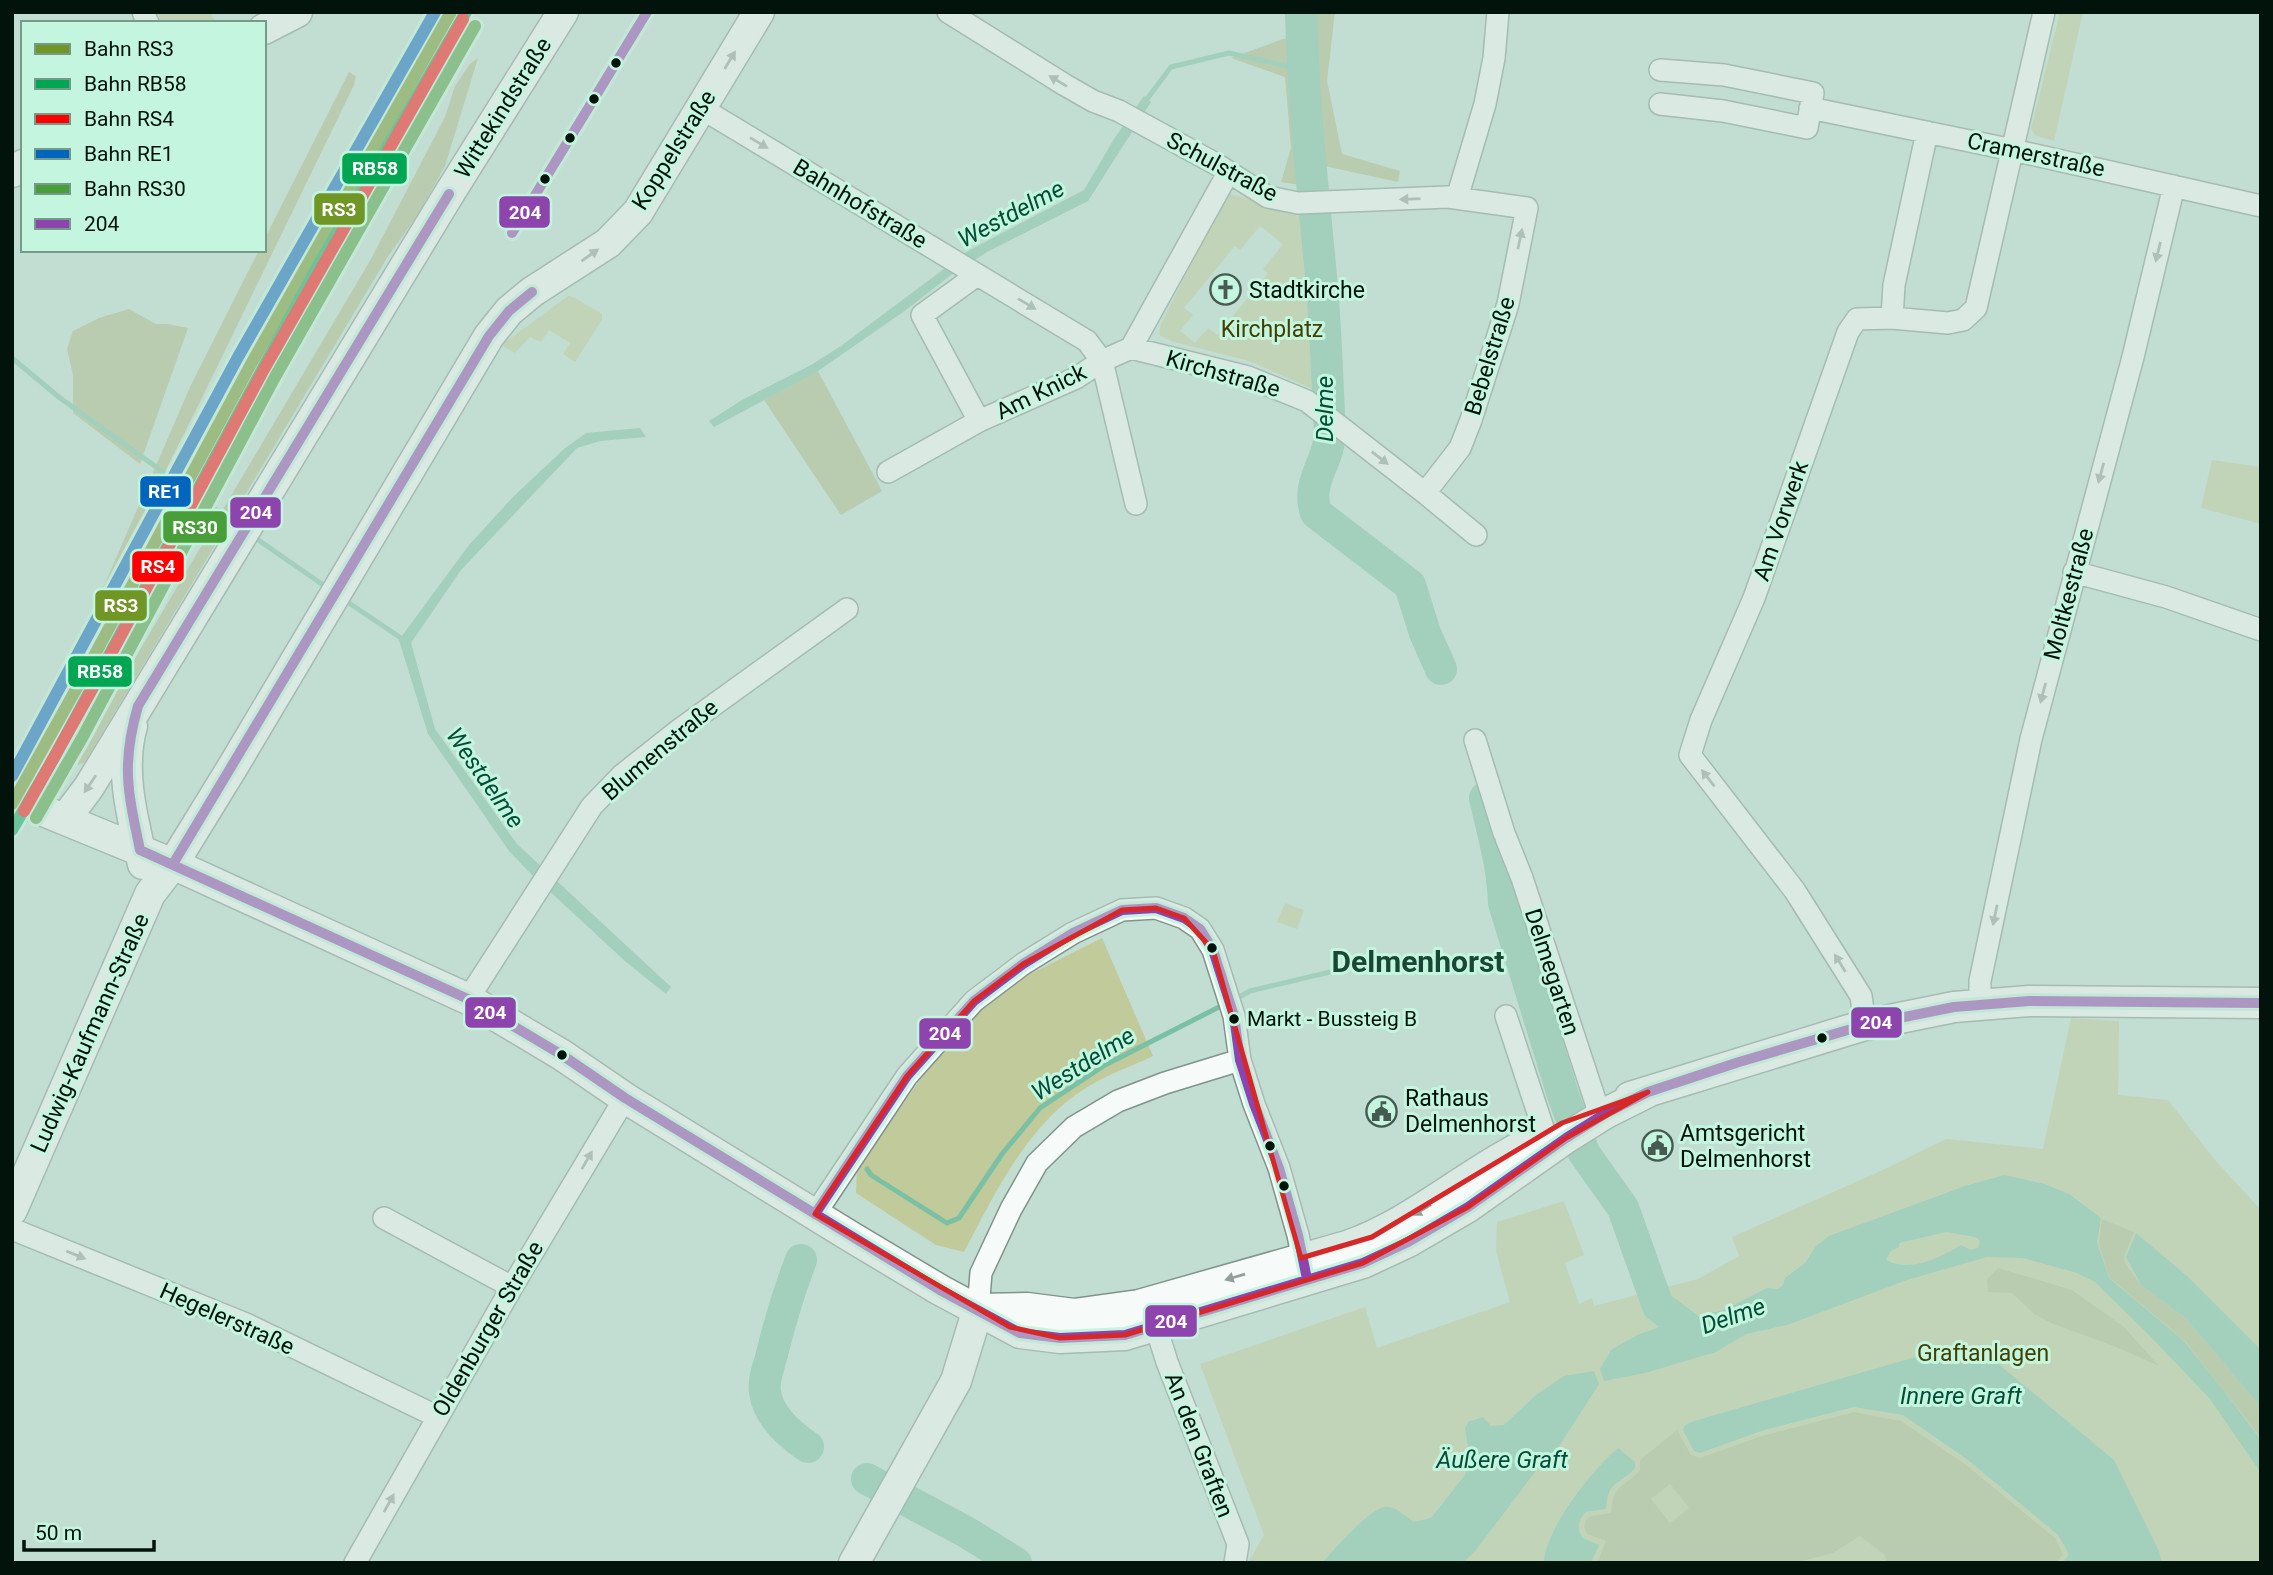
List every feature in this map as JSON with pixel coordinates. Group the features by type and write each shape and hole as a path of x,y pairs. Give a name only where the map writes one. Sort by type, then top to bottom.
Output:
{"main road":[{"path":"266,28 297,12"},
{"name":"Wittekindstraße","path":"65,818 89,787 449,194 563,12"},
{"name":"Koppelstraße","path":"337,591 489,337 509,311 532,292 608,243 638,212 759,12"},
{"name":"Ludwig-Kaufmann-Straße","path":"12,1210 150,894 173,864 337,591"},
{"name":"Wittekindstraße","path":"138,706 128,740 127,769 130,803 140,850"},
{"path":"12,798 173,864 468,999 940,1290 1020,1333 1059,1338 1125,1335 1156,1327 1304,1269"},
{"name":"Ludwig-Kaufmann-Straße","path":"140,850 150,894"},
{"path":"978,1309 1027,1308 1074,1314 1106,1311 1304,1269 1363,1263 1408,1242 1468,1207 1571,1126 1648,1092 1865,1025 1954,1007 2029,1001 2261,1003"},
{"path":"853,1563 956,1381 978,1309"}],"street":[{"name":"Schulstraße","path":"948,12 1065,85 1093,101 1119,111 1268,197 1298,203 1457,198 1527,208"},
{"path":"1457,198 1485,104 1494,58 1498,12"},
{"name":"Am Vorwerk","path":"1865,1025 1861,996 1795,891 1690,755 1701,720 1754,598 1848,332 1857,319 1892,318 1948,323 1963,320 1976,308 2044,12"},
{"path":"1660,70 1724,75 1813,93 1807,128 1723,111 1660,104"},
{"name":"Bahnhofstraße","path":"701,107 1087,341 1102,361 1136,504"},
{"name":"Cramerstraße","path":"1810,107 2261,206"},
{"path":"1892,318 1894,285 1927,132"},
{"path":"1102,361 1131,348 1228,173"},
{"name":"Moltkestraße","path":"1980,1005 1980,981 2031,739 2133,357 2174,186"},
{"name":"Bebelstraße","path":"1425,493 1460,448 1471,420 1508,304 1527,208"},
{"name":"Am Knick","path":"966,268 922,315 979,421"},
{"name":"Kirchstraße","path":"1131,348 1248,377 1307,401 1476,535"},
{"name":"Am Knick","path":"888,472 979,421 1076,378 1102,361"},
{"path":"2074,572 2166,597 2261,630"},
{"name":"Blumenstraße","path":"468,999 592,806 622,775 690,722 847,609"},
{"name":"Delmegarten","path":"1475,740 1505,836 1522,878 1571,1126"},
{"path":"826,1221 877,1120 920,1060 974,1001 1023,964 1073,933 1122,910 1156,908 1184,918 1199,929 1213,950 1234,1016 1240,1060 1279,1168 1298,1235 1304,1269"},
{"path":"1506,1016 1571,1126"},
{"path":"978,1309 981,1273 1011,1209 1037,1163 1074,1127 1118,1101 1240,1060"},
{"name":"Oldenburger Straße","path":"355,1563 512,1287 625,1098"},
{"path":"384,1218 512,1287"},
{"name":"Hegelerstraße","path":"12,1229 246,1324 438,1417"},
{"name":"An den Graften","path":"1156,1327 1238,1544 1235,1563"}],"highlighted area":[{"path":"1156,908 1184,918 1213,950 1301,1258 1372,1237 1562,1123 1648,1092 1566,1138 1468,1207 1363,1263 1125,1335 1060,1338 1010,1327 815,1214 907,1076 974,1001 1023,964 1122,910"}],"green space":[{"path":"132,12 210,12 215,21 133,21"},
{"path":"2060,12 2083,12 2054,141 2036,136 2031,129"},
{"name":"Kirchplatz","path":"1227,193 1302,214 1313,389 1249,361 1171,341 1159,335 1161,324","holes":["1260,226 1283,244 1263,269 1268,273 1217,335 1208,328 1195,343 1180,331 1193,315 1184,308 1235,246 1240,250"]},
{"path":"568,296 602,314 602,320 575,362 563,354 570,343 549,330 541,342 530,337 515,353 501,345"},
{"path":"2212,460 2261,467 2261,524 2201,508"},
{"path":"1285,903 1304,910 1297,929 1277,922"},
{"path":"1102,938 1153,1056 1089,1086 1049,1118 1031,1138 1001,1183 964,1252 936,1245 856,1193 857,1170 929,1067 975,1014 1028,975"},
{"name":"Graftanlagen","path":"2071,1018 2119,1021 2118,1095 2168,1100 2215,1160 2261,1210 2261,1563 1248,1563 1264,1535 1200,1364 1365,1307 1377,1348 1510,1302 1496,1251 1497,1222 1564,1201 1584,1255 1565,1263 1579,1304 1592,1298 1594,1306 1698,1279 1739,1256 1732,1237 1946,1139 2043,1149"}],"shaded area":[{"path":"1295,12 1335,12 1327,81 1342,154 1400,171 1398,182 1306,162 1307,186 1281,182 1291,148 1285,77 1231,58 1294,35"},
{"path":"478,58 445,166 417,216 387,258 85,762 78,765 79,753 371,259 445,117 455,86 470,64"},
{"path":"349,72 356,76 354,85 200,402 84,632 190,387 258,252 266,252 266,236"},
{"path":"129,309 156,324 188,328 140,464 73,413 73,375 67,349 73,331 99,318"},
{"path":"818,371 882,491 841,515 764,400"},
{"path":"2102,1219 2134,1232 2124,1257 2125,1263 2141,1285 2186,1318 2261,1407 2261,1438 2185,1341 2109,1277 2099,1243"},
{"path":"1998,1268 2072,1290 2124,1327 2159,1366 2051,1323 2034,1314 2012,1293 1988,1292 1987,1279"},
{"path":"1854,1412 1901,1421 1965,1464 2055,1538 2063,1554 2056,1563 1887,1563 1885,1555 1860,1536 1833,1553 1794,1563 1597,1563 1606,1541 1587,1534 1584,1527 1586,1520 1591,1516 1611,1513 1614,1496 1620,1487 1640,1470 1640,1460 1677,1430 1691,1455 1700,1458 1762,1436","holes":["1670,1484 1689,1508 1670,1523 1651,1499"]}],"water":[{"path":"1144,96 1151,102 1088,201 987,252 815,373 714,427 709,421 841,346 968,251 1084,190 1114,139"},
{"path":"640,428 646,437 600,441 577,448 461,570 411,643 435,729 517,844 671,987 666,994 626,962 509,851 428,734 399,640 469,545 513,497 564,449 586,433"},
{"path":"2004,1175 2045,1184 2069,1194 2101,1218 2097,1242 2109,1278 2184,1341 2224,1391 2261,1440 2261,1473 2210,1399 2095,1282 2077,1273 2023,1258 1987,1257 1907,1280 1787,1325 1746,1334 1716,1352 1645,1373 1604,1381 1600,1369 1611,1350 1637,1335 1690,1316 1699,1317 1724,1310 1767,1288 1778,1289 1785,1278 1805,1263 1816,1246 1829,1236 1965,1186","holes":["1946,1232 1975,1237 1980,1241 1978,1248 1971,1250 1961,1245 1944,1255 1914,1264 1895,1264 1886,1260 1891,1251 1899,1247 1899,1243"]},
{"path":"2136,1233 2187,1276 2261,1350 2261,1407 2186,1318 2141,1285 2126,1257"},
{"name":"Innere Graft","path":"1950,1347 1978,1347 2114,1460 2159,1551 2162,1563 2063,1563 2069,1554 2058,1535 1968,1460 1903,1415 1854,1407 1761,1431 1700,1453 1694,1451 1683,1430 1685,1425 1694,1421"},
{"name":"Äußere Graft","path":"1594,1371 1599,1384 1558,1448 1535,1472 1476,1550 1463,1563 1322,1563 1352,1531 1378,1509 1393,1508 1414,1522 1431,1518 1465,1475 1469,1454 1465,1428 1468,1422 1483,1417 1491,1426 1504,1425 1536,1395 1564,1376"},
{"path":"1618,1448 1635,1462 1635,1468 1609,1492 1606,1509 1586,1512 1581,1518 1579,1531 1583,1538 1599,1545 1591,1563 1544,1563 1546,1549 1561,1517 1583,1485"}],"waterway":[{"name":"Delme","path":"1301,12 1330,431 1313,501 1316,513 1410,585 1425,633 1441,669"},
{"name":"Westdelme","path":"1144,103 1171,67 1229,53 1304,70"},
{"path":"12,358 60,398 237,525"},
{"path":"254,537 329,589"},
{"path":"343,599 404,640"},
{"name":"Delme","path":"1485,798 1500,863 1504,903 1562,1092 1584,1153 1623,1208 1658,1306 1696,1334 1713,1328"},
{"name":"Westdelme","path":"1234,1000 1250,991 1372,962"},
{"name":"Westdelme","path":"867,1169 871,1175 947,1223 959,1218 1002,1154 1040,1108 1105,1065 1225,1004"},
{"path":"801,1260 782,1318 765,1387 767,1401 775,1417 808,1447"},
{"path":"867,1479 966,1532 1016,1563"}],"rail line":[{"name":"RE1","path":"12,776 238,357 435,12"},
{"name":"RS3","path":"12,804 251,364 451,12"},
{"name":"RB58","path":"12,830 55,756 316,269 466,12"},
{"name":"RS4","path":"24,811 263,371 463,19"},
{"name":"RS30","path":"36,818 82,738 275,377 475,26"}],"transit line":[{"name":"204","path":"512,233 647,12"},
{"name":"204","path":"140,850 128,778 129,745 138,706 449,194"},
{"name":"204","path":"173,864 489,336 509,311 532,292"},
{"name":"204","path":"140,850 468,999 940,1290 1020,1333 1060,1338 1125,1335 1363,1263 1408,1242 1468,1207 1566,1138 1606,1113 1648,1092 1865,1025 1954,1007 2029,1001 2261,1003"},
{"name":"204","path":"815,1214 907,1076 974,1001 1023,964 1073,933 1122,910 1156,908 1184,918 1200,929 1213,950 1234,1016 1240,1060 1279,1168 1307,1279"}],"place":[{"name":"Stadtkirche","path":"1226,290"},
{"name":"Markt - Bussteig B","path":"1234,1019"},
{"name":"Rathaus Delmenhorst","path":"1382,1111"},
{"name":"Amtsgericht Delmenhorst","path":"1657,1146"}],"district":[{"name":"Delmenhorst","path":"1418,961"}]}
